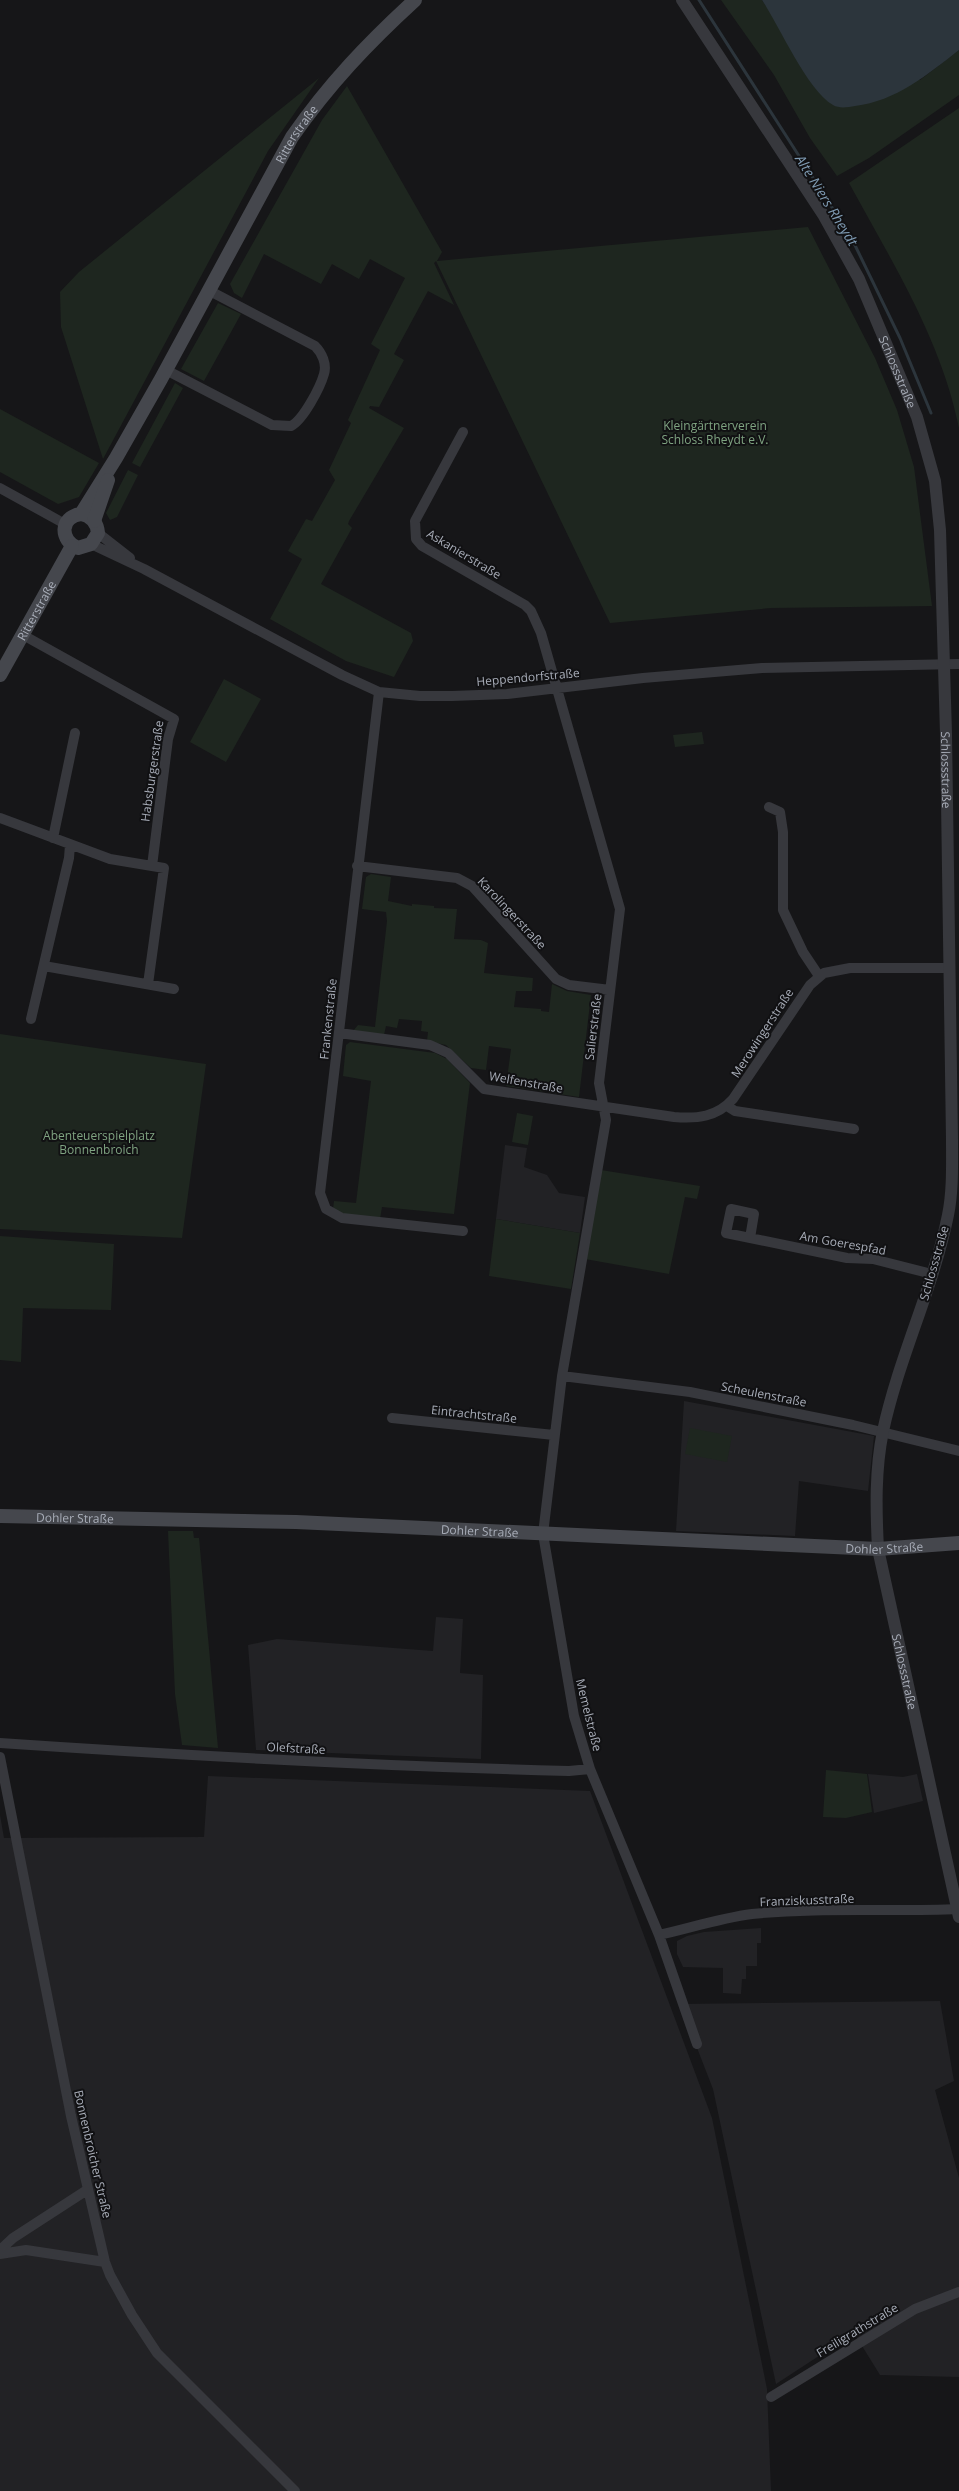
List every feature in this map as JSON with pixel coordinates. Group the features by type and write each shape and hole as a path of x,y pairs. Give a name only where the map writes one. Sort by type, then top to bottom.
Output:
{"main road":[{"name":"Ritterstraße","path":"65,524 72,517 81,514 116,458 166,370 278,160 312,108 353,58 415,0"},
{"name":"Ritterstraße","path":"94,533 116,458"},
{"path":"65,524 64,536 72,546 78,548 94,533 90,516 81,514"},
{"name":"Ritterstraße","path":"0,675 72,546"},
{"name":"Dohler Straße","path":"0,1516 286,1522 878,1549 959,1543"}],"street":[{"name":"Schlossstraße","path":"682,0 824,216 859,279 918,417 935,481 940,530 944,664 950,968 951,1182 948,1214 932,1274 893,1393 883,1432 877,1488 878,1549 959,1912"},
{"path":"166,370 272,425 291,426 302,417 325,373 323,356 319,350 315,346 208,290"},
{"name":"Askanierstraße","path":"463,432 415,521 416,539 422,546 525,605 531,611 541,634 556,687"},
{"path":"0,488 65,524"},
{"name":"Heppendorfstraße","path":"94,533 144,569 342,675 379,692 420,696 507,694 556,687 762,668 959,664"},
{"name":"Habsburgerstraße","path":"23,635 174,719 168,739 152,866"},
{"name":"Salierstraße","path":"556,687 620,909 599,1083 606,1120 562,1376"},
{"name":"Frankenstraße","path":"379,692 320,1193 326,1209 342,1218 463,1231"},
{"path":"53,838 75,733"},
{"path":"770,807 780,812 783,832 783,910 803,952 819,976 837,969 850,968 950,968"},
{"path":"0,818 110,859 164,868 148,984"},
{"path":"31,1019 69,858 70,845"},
{"name":"Karolingerstraße","path":"357,866 457,878 472,886 556,979 569,986 610,990"},
{"path":"44,966 174,989"},
{"name":"Merowingerstraße","path":"728,1106 802,995 819,976"},
{"name":"Welfenstraße","path":"339,1033 430,1045 448,1053 484,1089 604,1107"},
{"path":"604,1107 687,1118 705,1117 728,1106 735,1111 854,1129"},
{"name":"Am Goerespfad","path":"750,1238 847,1258 873,1259 932,1274"},
{"name":"Scheulenstraße","path":"562,1376 690,1392 883,1432 959,1450"},
{"name":"Memelstraße","path":"562,1376 543,1534 574,1716 590,1769 659,1935 697,2044"},
{"name":"Eintrachtstraße","path":"392,1418 554,1435"},
{"name":"Olefstraße","path":"0,1743 410,1767 569,1771 590,1769"},
{"name":"Bonnenbroicher Straße","path":"0,1757 87,2190 110,2275 132,2315 157,2352 295,2491"},
{"name":"Franziskusstraße","path":"659,1935 752,1914 815,1911 959,1912"},
{"path":"0,2250 13,2238 87,2190"},
{"path":"0,2254 26,2250 106,2262"},
{"name":"Freiligrathstraße","path":"771,2397 915,2309 959,2292"}],"shaded area":[{"path":"762,0 959,0 959,50 923,77 897,93 870,103 838,107 823,97 813,86"},
{"path":"505,1145 527,1148 524,1167 547,1175 559,1193 585,1197 580,1233 496,1219"},
{"path":"684,1401 874,1436 868,1491 799,1481 795,1536 676,1531"},
{"path":"436,1617 463,1619 460,1673 483,1675 481,1759 256,1750 248,1645 277,1639 433,1651"},
{"path":"868,1774 903,1777 917,1774 923,1801 874,1813"},
{"path":"208,1776 590,1791 712,2118 767,2389 771,2491 0,2491 0,1815 4,1838 204,1837"},
{"path":"761,1928 761,1943 757,1943 757,1966 746,1966 746,1979 742,1979 741,1994 723,1993 723,1968 683,1967 677,1954 677,1941 687,1936 704,1932"},
{"path":"940,2001 954,2081 935,2090 959,2178 959,2377 880,2375 854,2333 776,2384 713,2089 680,2004"}],"green space":[{"path":"721,0 762,0 766,6 920,80 959,50 959,95 869,158 837,176 810,138 774,75"},
{"path":"319,78 268,151 103,459 61,327 60,292 79,272"},
{"name":"Kleingärtnerverein Schloss Rheydt e.V.","path":"347,86 442,252 437,261 808,227 875,358 897,410 914,467 932,606 771,608 610,623 436,261 434,263 454,305 428,291 394,354 404,360 379,407 370,406 369,408 404,428 349,521 348,524 352,528 321,584 411,633 413,641 394,677 346,661 270,619 302,559 288,551 306,519 312,521 335,480 329,470 351,423 348,420 380,350 371,344 405,278 370,259 359,279 332,264 321,284 264,254 242,298 234,293 230,284 322,120"},
{"path":"959,108 959,428 951,395 928,332 898,272 849,183"},
{"path":"218,303 241,314 204,381 181,369"},
{"path":"175,383 183,388 140,467 132,463"},
{"path":"0,409 99,463 79,497 58,504 0,472"},
{"path":"128,470 138,475 117,517 110,520 106,513"},
{"path":"224,679 261,699 226,762 190,742"},
{"path":"702,732 704,744 675,747 673,735"},
{"path":"371,874 391,877 388,901 412,906 412,904 434,906 434,908 457,909 454,939 481,940 488,943 484,973 533,978 532,991 516,991 514,1007 541,1009 541,1011 549,1012 552,984 567,991 591,995 579,1097 506,1086 511,1049 489,1046 486,1070 471,1068 446,1045 427,1041 428,1032 421,1031 422,1021 399,1019 397,1028 386,1026 384,1035 353,1031 358,1025 375,1027 387,921 386,912 362,909 366,877"},
{"name":"Abenteuerspielplatz Bonnenbroich","path":"0,1034 206,1064 182,1238 0,1229"},
{"path":"350,1042 435,1053 447,1059 470,1083 454,1214 382,1207 380,1219 346,1215 333,1209 334,1201 356,1203 371,1081 343,1076 346,1045"},
{"path":"517,1113 533,1116 528,1145 512,1142"},
{"path":"601,1170 700,1186 697,1199 685,1197 669,1274 585,1259"},
{"path":"496,1219 580,1233 571,1289 489,1276"},
{"path":"0,1236 114,1244 111,1310 23,1308 21,1362 0,1360"},
{"path":"690,1428 732,1436 727,1462 685,1454"},
{"path":"168,1531 193,1531 194,1538 199,1538 218,1748 182,1745 175,1694"},
{"path":"826,1770 867,1774 872,1812 846,1818 823,1817"}],"waterway":[{"name":"Alte Niers Rheydt","path":"699,0 851,237 900,338 931,413"}]}
